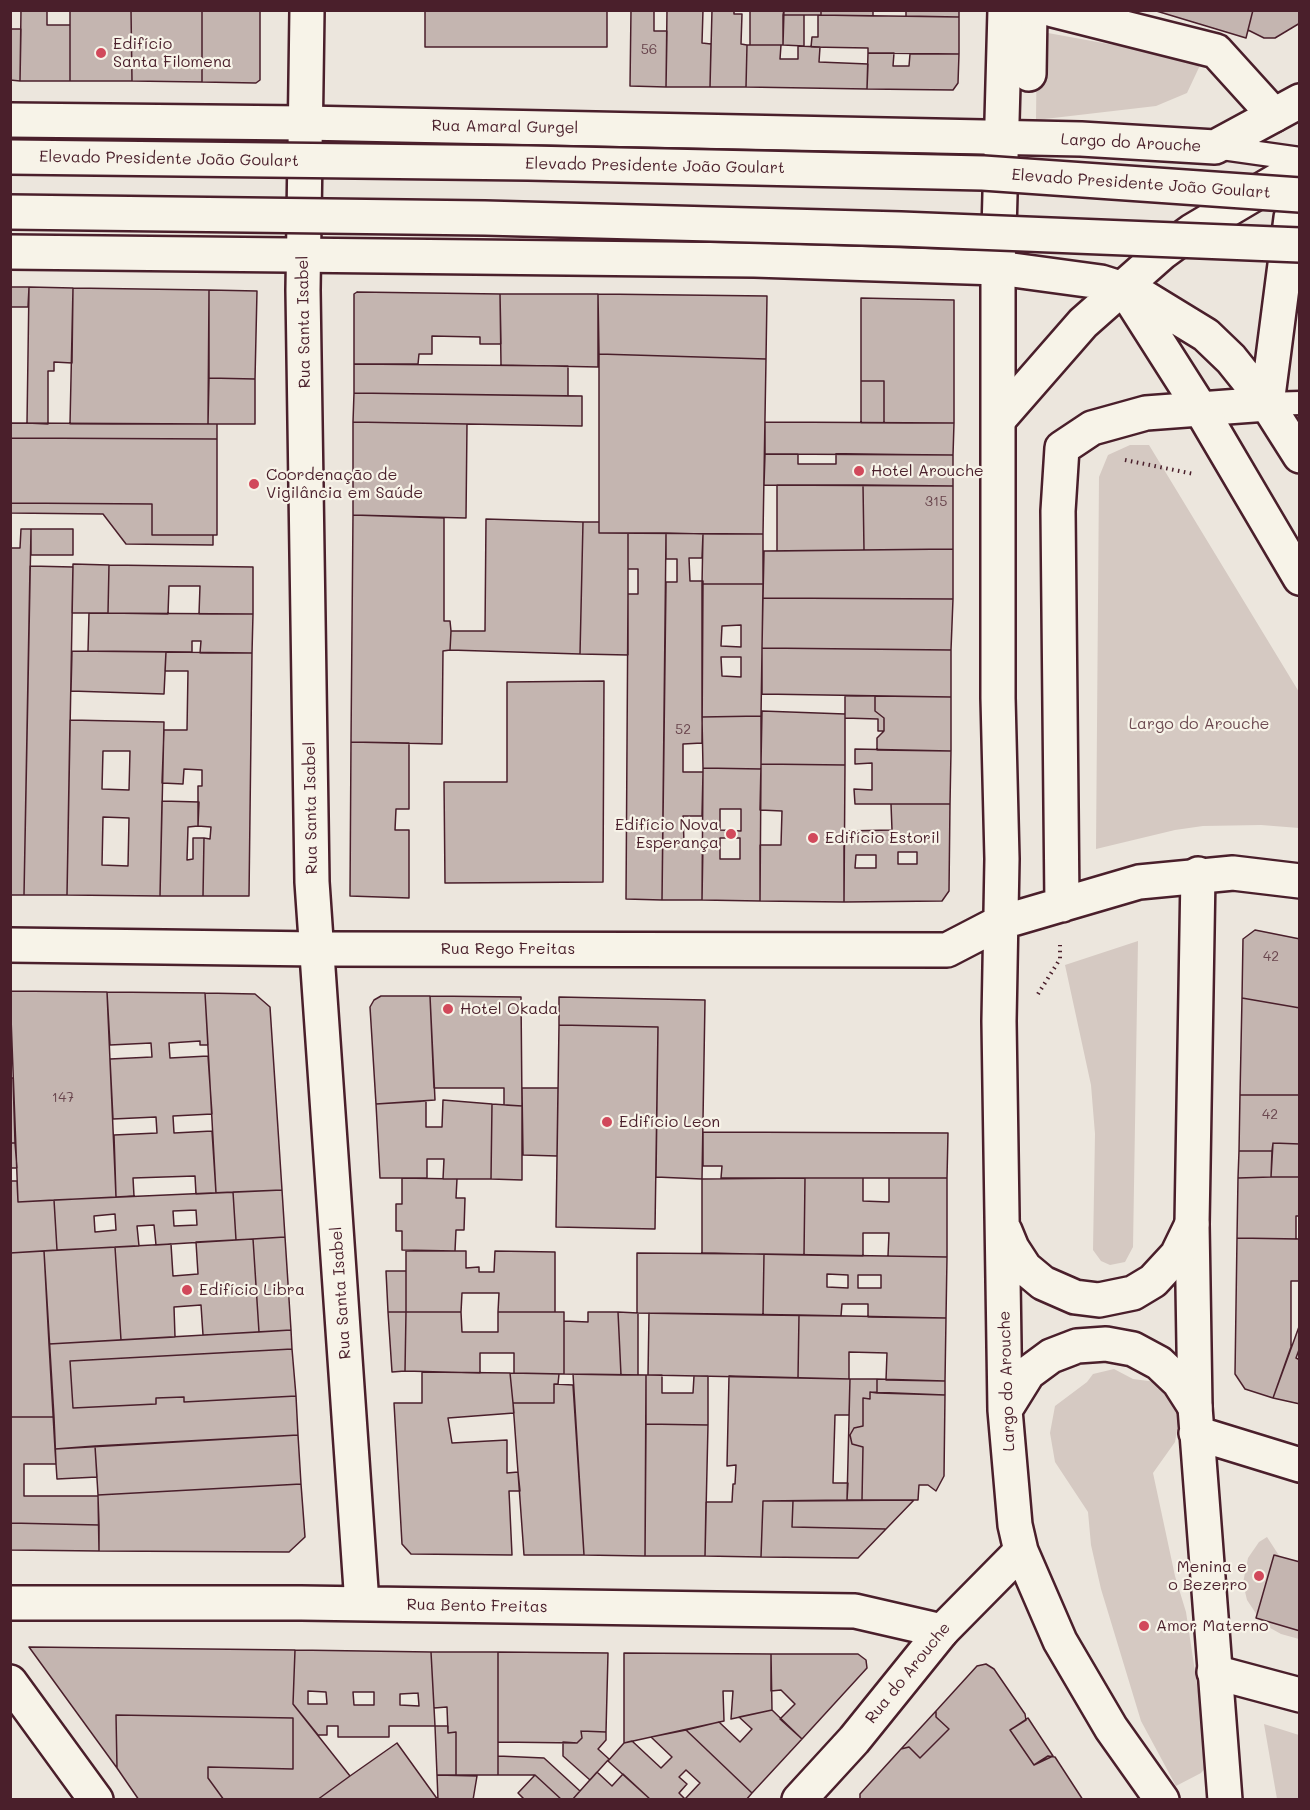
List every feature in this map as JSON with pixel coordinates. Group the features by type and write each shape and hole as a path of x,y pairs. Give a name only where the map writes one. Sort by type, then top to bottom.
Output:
{"main road":[{"name":"Rua Santa Isabel","path":"307,10 303,256 312,882 362,1604"},
{"path":"1000,138 1005,10"},
{"path":"1029,74 1030,10"},
{"name":"Largo do Arouche","path":"1053,10 1216,51 1286,108 1215,147 1000,138 998,698 1002,859 999,923 999,1021 1005,1410 1016,1526 1021,1551 1060,1641 1111,1728 1162,1800"},
{"name":"Rua Amaral Gurgel","path":"10,120 304,123 1000,138"},
{"name":"Elevado Presidente João Goulart","path":"10,157 528,163 992,174 1299,193"},
{"path":"999,418 1083,323 1122,287 1192,231 1299,167"},
{"path":"1267,404 1291,218 1299,193"},
{"path":"10,212 485,218 901,229 1299,245"},
{"path":"10,252 754,260 998,268 1122,287 1173,313 1206,335 1231,359 1267,404 1299,456"},
{"path":"1122,287 1200,408 1299,578"},
{"path":"1062,905 1058,511 1062,448 1092,429 1146,413 1267,404"},
{"path":"999,923 1139,882 1198,874 1233,873 1299,880"},
{"path":"1198,874 1192,1224 1195,1420 1225,1800"},
{"name":"Rua Rego Freitas","path":"10,945 318,949 947,951 999,923"},
{"path":"1002,1215 1007,1238 1025,1268 1053,1289 1087,1299 1122,1296 1153,1281 1177,1255 1192,1224"},
{"path":"1005,1410 1028,1373 1051,1356 1077,1346 1106,1344 1133,1349 1159,1363 1179,1382 1195,1420 1299,1465"},
{"name":"Rua do Arouche","path":"799,1800 854,1740 969,1600 1021,1551"},
{"name":"Rua Bento Freitas","path":"10,1603 362,1604 855,1611 942,1631"},
{"path":"1214,1672 1299,1695"},
{"path":"10,1682 96,1800"}],"lane":[{"path":"1215,147 1299,159"},
{"path":"1267,404 1299,403"}],"path":[{"path":"1062,448 1194,474"},
{"path":"999,1021 1037,996 1060,959 1062,905"}],"green space":[{"path":"1037,31 1202,61 1187,93 1156,106 1036,120"},
{"name":"Largo do Arouche","path":"1130,445 1149,445 1299,692 1299,828 1261,825 1203,826 1175,830 1096,849 1099,477 1108,455"},
{"path":"1138,941 1133,1247 1125,1262 1110,1265 1101,1261 1093,1250 1095,1134 1091,1085 1065,965"},
{"path":"1114,1369 1133,1379 1164,1383 1173,1394 1179,1417 1175,1442 1153,1473 1175,1576 1186,1612 1209,1764 1201,1773 1176,1786 1141,1721 1101,1589 1091,1545 1088,1512 1055,1462 1050,1433 1055,1406 1087,1382 1093,1374"},
{"path":"1267,1537 1291,1574 1299,1576 1299,1639 1281,1634 1263,1624 1247,1600 1243,1583 1248,1558 1259,1542"},
{"path":"1264,1724 1299,1735 1299,1799 1277,1799"}],"building":[{"path":"21,10 47,10 47,25 70,25 70,81 20,81"},
{"name":"Edifício Santa Filomena","path":"70,10 131,10 132,81 70,81"},
{"path":"131,10 202,10 202,82 132,81"},
{"path":"202,10 260,10 260,80 256,83 202,82"},
{"path":"425,10 607,10 607,47 425,47"},
{"path":"631,10 654,10 654,31 667,31 666,87 630,86"},
{"path":"667,10 703,10 702,43 711,44 710,87 666,87"},
{"path":"712,10 734,10 734,14 742,14 741,44 747,45 746,87 710,87"},
{"path":"750,10 784,10 783,45 750,45"},
{"path":"784,10 821,10 821,15 783,15"},
{"path":"821,10 873,10 873,16 821,15"},
{"path":"906,10 959,10 959,17 906,16"},
{"path":"1153,10 1253,10 1246,38"},
{"path":"1253,10 1300,10 1300,23 1275,38 1264,38 1248,30"},
{"path":"783,15 804,15 804,46 783,45"},
{"path":"818,15 959,17 959,54 868,53 868,48 811,47 812,37 818,37"},
{"path":"10,29 21,29 20,81 10,80"},
{"path":"747,45 781,45 780,59 798,59 798,46 820,47 819,62 868,64 867,89 746,87"},
{"path":"868,53 894,53 893,66 909,66 910,54 959,54 958,83 953,90 867,89"},
{"path":"10,287 29,287 28,307 10,307"},
{"path":"29,287 73,288 72,363 54,362 54,371 48,371 48,424 27,423"},
{"path":"73,288 209,290 208,424 70,424"},
{"path":"209,290 257,291 255,379 209,378"},
{"path":"357,292 500,294 501,344 480,344 480,337 432,336 432,354 419,354 418,364 354,364 354,294"},
{"path":"500,294 598,294 598,367 501,365"},
{"path":"598,294 767,296 766,359 599,354"},
{"path":"861,298 954,300 954,423 884,423 884,381 861,381"},
{"path":"599,354 766,359 763,534 599,533"},
{"path":"354,364 568,366 568,396 354,393"},
{"path":"209,378 255,379 255,424 208,424"},
{"path":"861,381 884,381 884,423 861,423"},
{"path":"354,393 582,396 582,426 353,422"},
{"path":"353,422 467,424 466,518 353,515"},
{"path":"765,422 954,423 953,455 765,454"},
{"path":"10,423 217,424 217,439 10,438"},
{"path":"10,438 217,439 217,535 152,535 152,504 10,503"},
{"name":"Hotel Arouche","path":"765,454 798,454 798,464 836,464 836,454 953,455 953,486 764,485"},
{"path":"777,485 863,485 864,550 777,551"},
{"path":"863,485 953,486 953,549 864,550"},
{"path":"10,503 152,504 152,535 213,535 213,545 126,544 103,514 10,513"},
{"path":"353,515 444,518 444,621 450,621 451,631 450,650 443,651 442,744 351,742"},
{"path":"486,519 583,522 580,654 450,650 451,631 485,631"},
{"path":"583,522 599,522 599,533 628,533 628,655 580,654"},
{"path":"21,529 31,529 24,895 10,895 10,548 20,548"},
{"path":"31,529 73,529 73,555 31,555"},
{"path":"628,533 666,533 662,900 626,899 628,594 638,594 638,569 628,569"},
{"path":"666,533 703,534 702,558 689,558 690,581 703,581 702,743 683,744 683,772 703,772 702,816 683,816 684,842 703,842 702,900 662,900 666,582 677,582 677,559 666,559"},
{"path":"703,534 763,534 763,584 702,584"},
{"path":"953,549 953,599 763,598 764,551"},
{"path":"73,564 109,565 108,613 72,613"},
{"path":"109,565 253,567 253,614 199,614 200,586 169,586 168,614 108,613"},
{"path":"30,566 73,567 67,895 24,895"},
{"path":"702,584 763,584 761,716 702,717","holes":["741,625 741,647 721,646 722,626","721,657 741,657 741,677 722,676"]},
{"path":"763,598 953,599 951,650 762,648"},
{"path":"89,613 253,614 252,653 200,653 201,641 192,641 192,652 88,651"},
{"path":"762,648 951,650 951,697 762,694"},
{"path":"72,651 166,652 164,694 71,691"},
{"path":"166,652 252,653 249,896 203,896 204,838 210,839 211,827 198,826 198,786 202,786 202,770 184,769 183,784 162,783 164,730 187,730 188,671 165,671"},
{"path":"604,681 603,882 445,883 444,782 507,782 507,682"},
{"path":"845,696 875,696 875,711 884,718 884,731 878,731 878,719 845,718"},
{"path":"875,696 951,697 951,751 877,750 877,738 884,731 884,718 875,711"},
{"path":"762,711 845,714 845,765 761,764"},
{"path":"761,716 761,769 703,768 702,717"},
{"path":"70,720 164,722 160,896 67,895","holes":["103,751 130,751 129,790 102,789","103,817 129,818 128,866 102,865"]},
{"path":"351,742 409,743 409,809 396,809 395,830 409,830 409,898 350,896"},
{"path":"855,749 951,751 950,804 855,804 854,789 872,790 872,763 855,764"},
{"name":"Edifício Estoril","path":"761,764 845,765 844,902 760,901 760,845 781,845 782,811 760,810"},
{"name":"Edifício Nova Esperança","path":"703,768 761,769 760,901 702,900","holes":["720,809 741,809 741,831 720,830","720,838 740,838 740,859 720,859"]},
{"path":"162,801 199,802 198,826 188,827 187,860 193,859 193,838 204,838 203,896 160,896"},
{"path":"891,804 950,804 949,891 942,901 844,902 844,831 892,830","holes":["898,852 917,852 917,864 898,864","856,855 876,855 876,868 855,868"]},
{"path":"1255,930 1300,939 1300,1008 1242,998 1243,939"},
{"path":"10,991 107,992 116,1197 18,1202"},
{"path":"107,992 205,993 208,1045 200,1045 200,1041 169,1043 170,1058 208,1056 212,1114 173,1116 174,1133 212,1131 216,1193 196,1194 195,1176 133,1178 134,1196 116,1197 114,1135 157,1133 156,1117 113,1119 110,1059 152,1057 151,1043 110,1045"},
{"path":"205,993 255,994 270,1007 282,1190 216,1193"},
{"path":"381,996 430,996 435,1100 376,1104 370,1007 374,1000"},
{"path":"430,996 521,997 522,1106 504,1105 504,1088 434,1088"},
{"path":"559,997 705,1000 702,1179 656,1177 658,1027 559,1025"},
{"path":"1242,998 1300,1008 1300,1095 1240,1095"},
{"name":"Edifício Leon","path":"559,1025 658,1027 655,1229 556,1227"},
{"path":"10,1078 13,1078 15,1143 10,1143"},
{"path":"522,1088 558,1088 557,1156 523,1155"},
{"path":"1240,1095 1300,1095 1300,1144 1273,1143 1272,1151 1239,1151"},
{"path":"443,1100 492,1104 491,1179 443,1179 444,1159 427,1159 427,1178 380,1178 376,1104 426,1101 426,1127 442,1127"},
{"path":"492,1104 522,1106 522,1180 491,1179"},
{"path":"703,1132 948,1133 947,1178 721,1178 722,1166 703,1166"},
{"path":"10,1143 15,1143 17,1168 10,1168"},
{"path":"1273,1143 1300,1144 1300,1177 1271,1177"},
{"path":"1239,1151 1272,1151 1271,1177 1238,1178"},
{"path":"1300,1177 1300,1216 1296,1216 1296,1239 1237,1238 1238,1178"},
{"path":"402,1178 457,1179 456,1198 465,1198 464,1230 456,1230 455,1251 402,1250 402,1231 396,1231 396,1204 402,1204"},
{"path":"805,1178 863,1178 863,1201 889,1202 889,1178 947,1178 947,1257 888,1256 889,1233 863,1233 863,1256 804,1255"},
{"path":"805,1178 804,1255 702,1253 702,1179"},
{"path":"10,1181 17,1181 18,1202 54,1200 57,1250 10,1253"},
{"path":"282,1190 285,1237 236,1240 233,1192"},
{"path":"233,1192 236,1240 156,1245 154,1225 137,1226 139,1246 57,1250 54,1200","holes":["196,1210 197,1225 174,1226 173,1211","115,1214 116,1230 95,1232 94,1216"]},
{"path":"285,1237 291,1330 259,1332 253,1239"},
{"path":"1237,1238 1300,1239 1300,1281 1291,1281 1291,1347 1273,1398 1245,1389 1235,1374"},
{"name":"Edifício Libra","path":"253,1239 259,1332 203,1335 201,1305 174,1307 175,1337 121,1340 115,1247 171,1244 173,1276 198,1274 196,1242"},
{"path":"115,1247 121,1340 49,1344 44,1251"},
{"path":"44,1251 54,1417 10,1417 10,1253"},
{"path":"406,1251 466,1251 466,1268 479,1267 479,1272 494,1272 495,1251 555,1252 555,1312 498,1312 499,1293 462,1293 461,1312 406,1312"},
{"path":"637,1253 764,1254 763,1315 637,1313"},
{"path":"764,1254 947,1257 946,1318 868,1317 868,1304 842,1304 841,1316 763,1315","holes":["827,1274 848,1275 848,1288 827,1287","858,1275 881,1275 881,1288 858,1288"]},
{"path":"386,1271 406,1271 406,1312 388,1312"},
{"path":"388,1312 406,1312 405,1371 392,1372"},
{"path":"406,1312 461,1312 462,1332 498,1332 498,1312 564,1312 564,1374 514,1373 514,1353 480,1353 480,1373 405,1371"},
{"path":"588,1312 618,1312 621,1375 564,1374 564,1321 588,1322"},
{"path":"618,1312 638,1313 638,1375 621,1375"},
{"path":"649,1313 799,1315 798,1378 648,1375"},
{"path":"799,1315 946,1318 945,1381 886,1380 887,1353 849,1352 849,1379 798,1378"},
{"path":"1300,1324 1300,1347 1296,1358 1300,1360 1300,1404 1273,1398"},
{"path":"291,1330 292,1349 70,1361 73,1408 156,1404 156,1398 184,1397 184,1402 296,1396 298,1435 55,1449 49,1344"},
{"path":"292,1349 296,1396 184,1402 184,1397 156,1398 156,1404 73,1408 70,1361"},
{"path":"422,1372 510,1373 514,1413 448,1418 452,1443 507,1440 507,1473 518,1472 520,1491 509,1491 512,1555 411,1554 402,1544 394,1403 422,1403"},
{"path":"510,1373 559,1374 558,1384 554,1384 554,1403 513,1403"},
{"path":"573,1374 646,1375 645,1556 584,1555"},
{"path":"646,1375 662,1375 662,1393 693,1393 694,1376 708,1376 708,1425 646,1424"},
{"path":"729,1376 850,1379 849,1415 835,1415 833,1483 848,1483 847,1500 763,1501 761,1557 705,1556 706,1502 732,1502 733,1484 735,1484 736,1465 727,1466"},
{"path":"850,1379 877,1379 877,1393 870,1392 870,1399 863,1398 863,1426 854,1428 850,1435 852,1444 863,1447 862,1500 847,1500"},
{"path":"877,1379 945,1381 945,1395 877,1393"},
{"path":"554,1384 573,1385 584,1555 524,1555 513,1403 554,1403"},
{"path":"870,1392 945,1395 944,1476 936,1491 928,1485 919,1485 918,1500 862,1500 863,1447 852,1444 850,1435 854,1428 863,1426 863,1398 870,1399"},
{"path":"10,1417 54,1417 56,1464 24,1464 24,1496 98,1496 99,1525 10,1523"},
{"path":"646,1424 708,1425 705,1556 645,1556"},
{"path":"298,1435 301,1484 98,1495 95,1446"},
{"path":"95,1446 97,1477 57,1479 55,1449"},
{"path":"301,1484 305,1537 289,1552 99,1551 98,1495"},
{"path":"914,1500 886,1529 792,1527 793,1501"},
{"path":"763,1501 793,1501 792,1527 886,1529 858,1558 761,1557"},
{"path":"10,1523 99,1525 99,1551 10,1550"},
{"path":"1274,1555 1300,1562 1300,1631 1256,1618"},
{"path":"29,1647 295,1650 293,1704 350,1776 317,1800 224,1800 208,1778 208,1767 293,1769 293,1718 116,1715 117,1768"},
{"path":"295,1650 431,1652 435,1726 389,1726 389,1737 338,1737 338,1726 327,1726 327,1735 318,1735 293,1704","holes":["308,1691 326,1692 327,1704 308,1704","353,1692 374,1692 374,1705 354,1705","418,1693 419,1706 400,1705 400,1694"]},
{"path":"431,1652 498,1652 498,1775 456,1775 456,1732 448,1733 447,1707 434,1708"},
{"path":"498,1652 608,1653 606,1732 581,1731 582,1738 577,1743 498,1742"},
{"path":"624,1653 771,1654 772,1710 731,1719 733,1691 723,1691 724,1721 624,1743"},
{"path":"771,1654 858,1654 866,1660 867,1668 802,1739 780,1719 795,1704 781,1690 771,1691"},
{"path":"986,1664 994,1669 1025,1714 1026,1720 1010,1730 1034,1765 1048,1756 1055,1757 1083,1800 860,1800 860,1794 901,1749 909,1747 920,1758 949,1729 936,1717 936,1711 977,1666"},
{"path":"772,1710 802,1739 752,1793 686,1730 719,1722 740,1742 752,1729 739,1717"},
{"path":"936,1711 936,1717 949,1729 920,1758 909,1747 901,1749"},
{"path":"116,1715 293,1718 293,1769 208,1767 208,1778 224,1800 139,1800 117,1768"},
{"path":"1028,1718 1053,1756 1034,1765 1010,1730"},
{"path":"435,1726 448,1726 448,1733 456,1732 456,1775 437,1775"},
{"path":"686,1730 752,1793 746,1800 651,1800 608,1761 624,1743 632,1741 661,1768 672,1757 651,1737","holes":["686,1770 700,1783 685,1799 679,1793 687,1784 679,1777"]},
{"path":"581,1731 606,1732 606,1740 598,1749 609,1759 590,1780 563,1756 563,1742 577,1743 582,1738"},
{"path":"397,1743 438,1800 317,1800 350,1776"},
{"path":"498,1756 544,1758 580,1791 572,1800 562,1800 535,1775 498,1775"},
{"path":"597,1772 612,1786 623,1774 651,1800 572,1800"},
{"path":"437,1775 477,1776 473,1800 438,1800"},
{"path":"535,1775 562,1800 525,1800 518,1793"}],"place":[{"name":"Edifício Santa Filomena","path":"101,53"},
{"name":"Hotel Arouche","path":"859,471"},
{"name":"Coordenação de Vigilância em Saúde","path":"254,484"},
{"name":"Edifício Nova Esperança","path":"731,834"},
{"name":"Edifício Estoril","path":"813,838"},
{"name":"Hotel Okada","path":"448,1009"},
{"name":"Edifício Leon","path":"607,1122"},
{"name":"Edifício Libra","path":"187,1290"},
{"name":"Menina e o Bezerro","path":"1259,1576"},
{"name":"Amor Materno","path":"1144,1626"}]}
